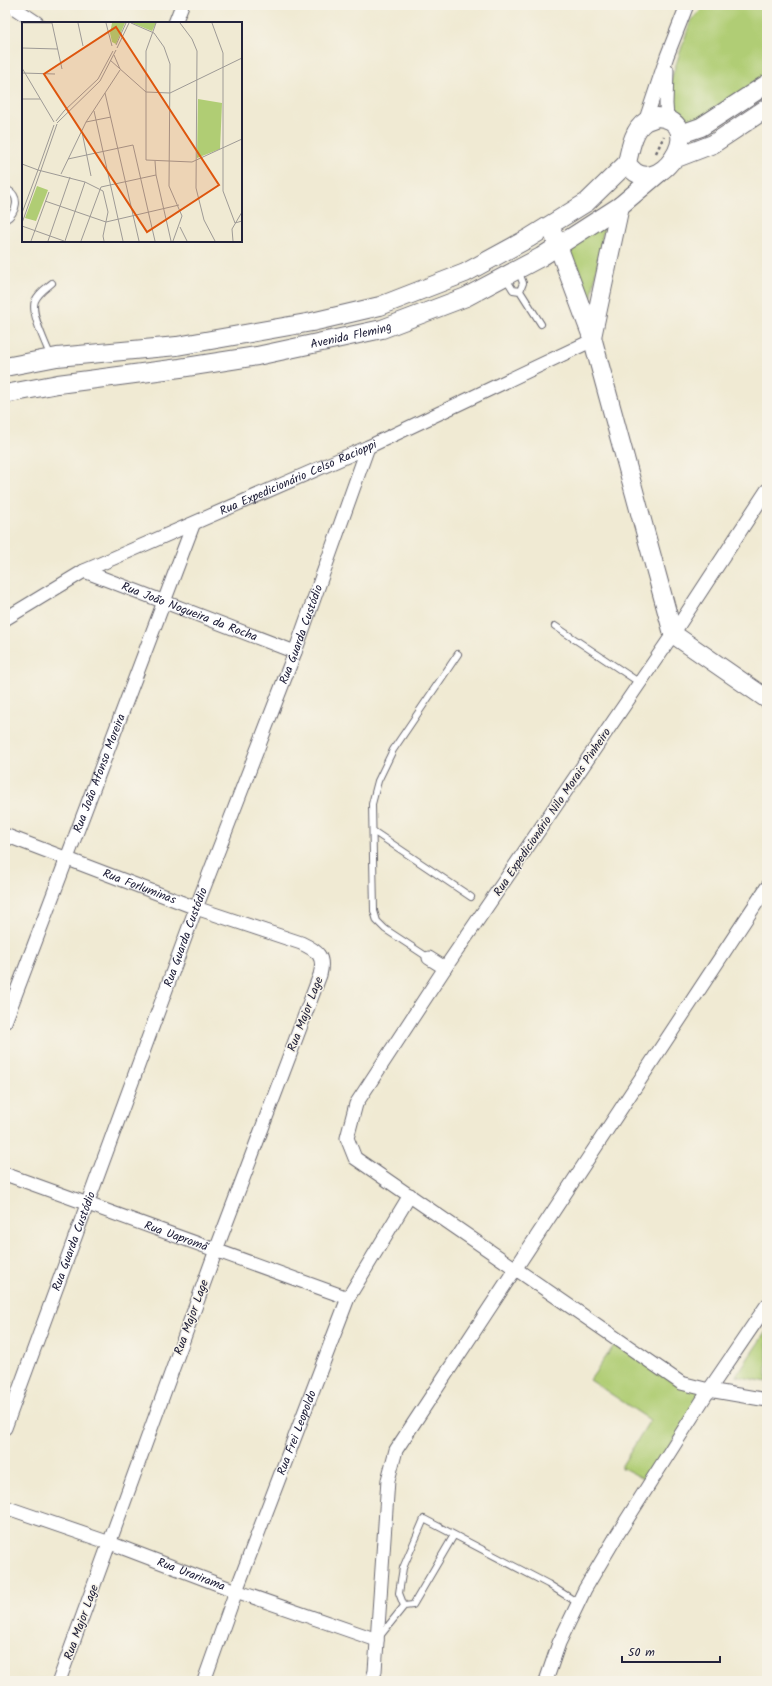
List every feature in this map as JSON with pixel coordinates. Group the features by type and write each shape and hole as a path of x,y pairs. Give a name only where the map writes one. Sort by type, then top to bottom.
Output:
{"street":[{"path":"10,5 35,22"},
{"path":"175,22 182,5"},
{"path":"659,173 646,176 633,169 632,144 638,130 645,122 667,56 685,10 694,5"},
{"path":"667,56 667,118"},
{"path":"680,134 701,127 767,84"},
{"path":"674,159 714,144 767,108"},
{"path":"645,122 657,117 667,118 675,125 680,134 680,148 674,159"},
{"name":"Avenida Fleming","path":"5,394 58,384 257,356 382,329 466,297 558,246 620,206 674,159"},
{"name":"Avenida Fleming","path":"5,367 52,358 177,346 312,322 380,306 465,273 529,238 587,202 633,169"},
{"path":"593,338 620,206"},
{"path":"560,218 554,227 553,232 593,338 673,634 767,698"},
{"name":"Rua Expedicionário Celso Racioppi","path":"5,619 84,571 193,525 368,447 593,338"},
{"path":"177,346 180,368"},
{"name":"Rua Guarda Custódio","path":"5,1428 196,908 295,652 368,447"},
{"name":"Rua Expedicionário Nilo Morais Pinheiro","path":"410,1195 355,1158 347,1138 356,1104 445,968 673,634 767,490"},
{"name":"Rua João Afonso Moreira","path":"5,1022 193,525"},
{"name":"Rua João Nogueira da Rocha","path":"84,571 295,652"},
{"name":"Rua Forluminas","path":"5,835 196,908 302,943 319,954"},
{"path":"372,1681 375,1671 388,1480 396,1450 515,1267 767,887"},
{"name":"Rua Major Lage","path":"59,1681 216,1250 320,975 323,964 319,954"},
{"path":"429,958 445,968"},
{"name":"Rua Uapromã","path":"5,1174 348,1298"},
{"path":"410,1195 681,1383 709,1390 767,1400"},
{"name":"Rua Frei Leopoldo","path":"204,1681 236,1591 348,1298 410,1195"},
{"path":"546,1681 559,1643 578,1603 617,1534 709,1390 767,1305"},
{"name":"Rua Urarirama","path":"5,1507 110,1543 236,1591 377,1640"}],"lane":[{"path":"5,189 14,194 16,202 16,209 11,217 5,220"},
{"path":"511,273 513,290 520,291 541,324"},
{"path":"511,273 523,283 520,291"},
{"path":"52,283 35,299 34,305 35,314 52,358"},
{"path":"555,626 640,683"},
{"path":"429,958 385,929 377,921 374,911 372,804 378,781 390,756 458,654"},
{"path":"373,832 471,897"},
{"path":"404,1606 399,1593 404,1568 424,1520 548,1584 578,1603"},
{"path":"377,1640 404,1606 413,1605 454,1535"}],"path":[{"path":"633,169 652,158 659,148 664,136 667,118"}],"green space":[{"path":"706,5 767,5 767,77 686,133 670,108 667,91 691,20"},
{"path":"605,222 590,306 567,247"},
{"path":"767,1330 767,1382 736,1376"},
{"path":"615,1344 706,1393 646,1480 621,1467 650,1420 590,1380"}]}
